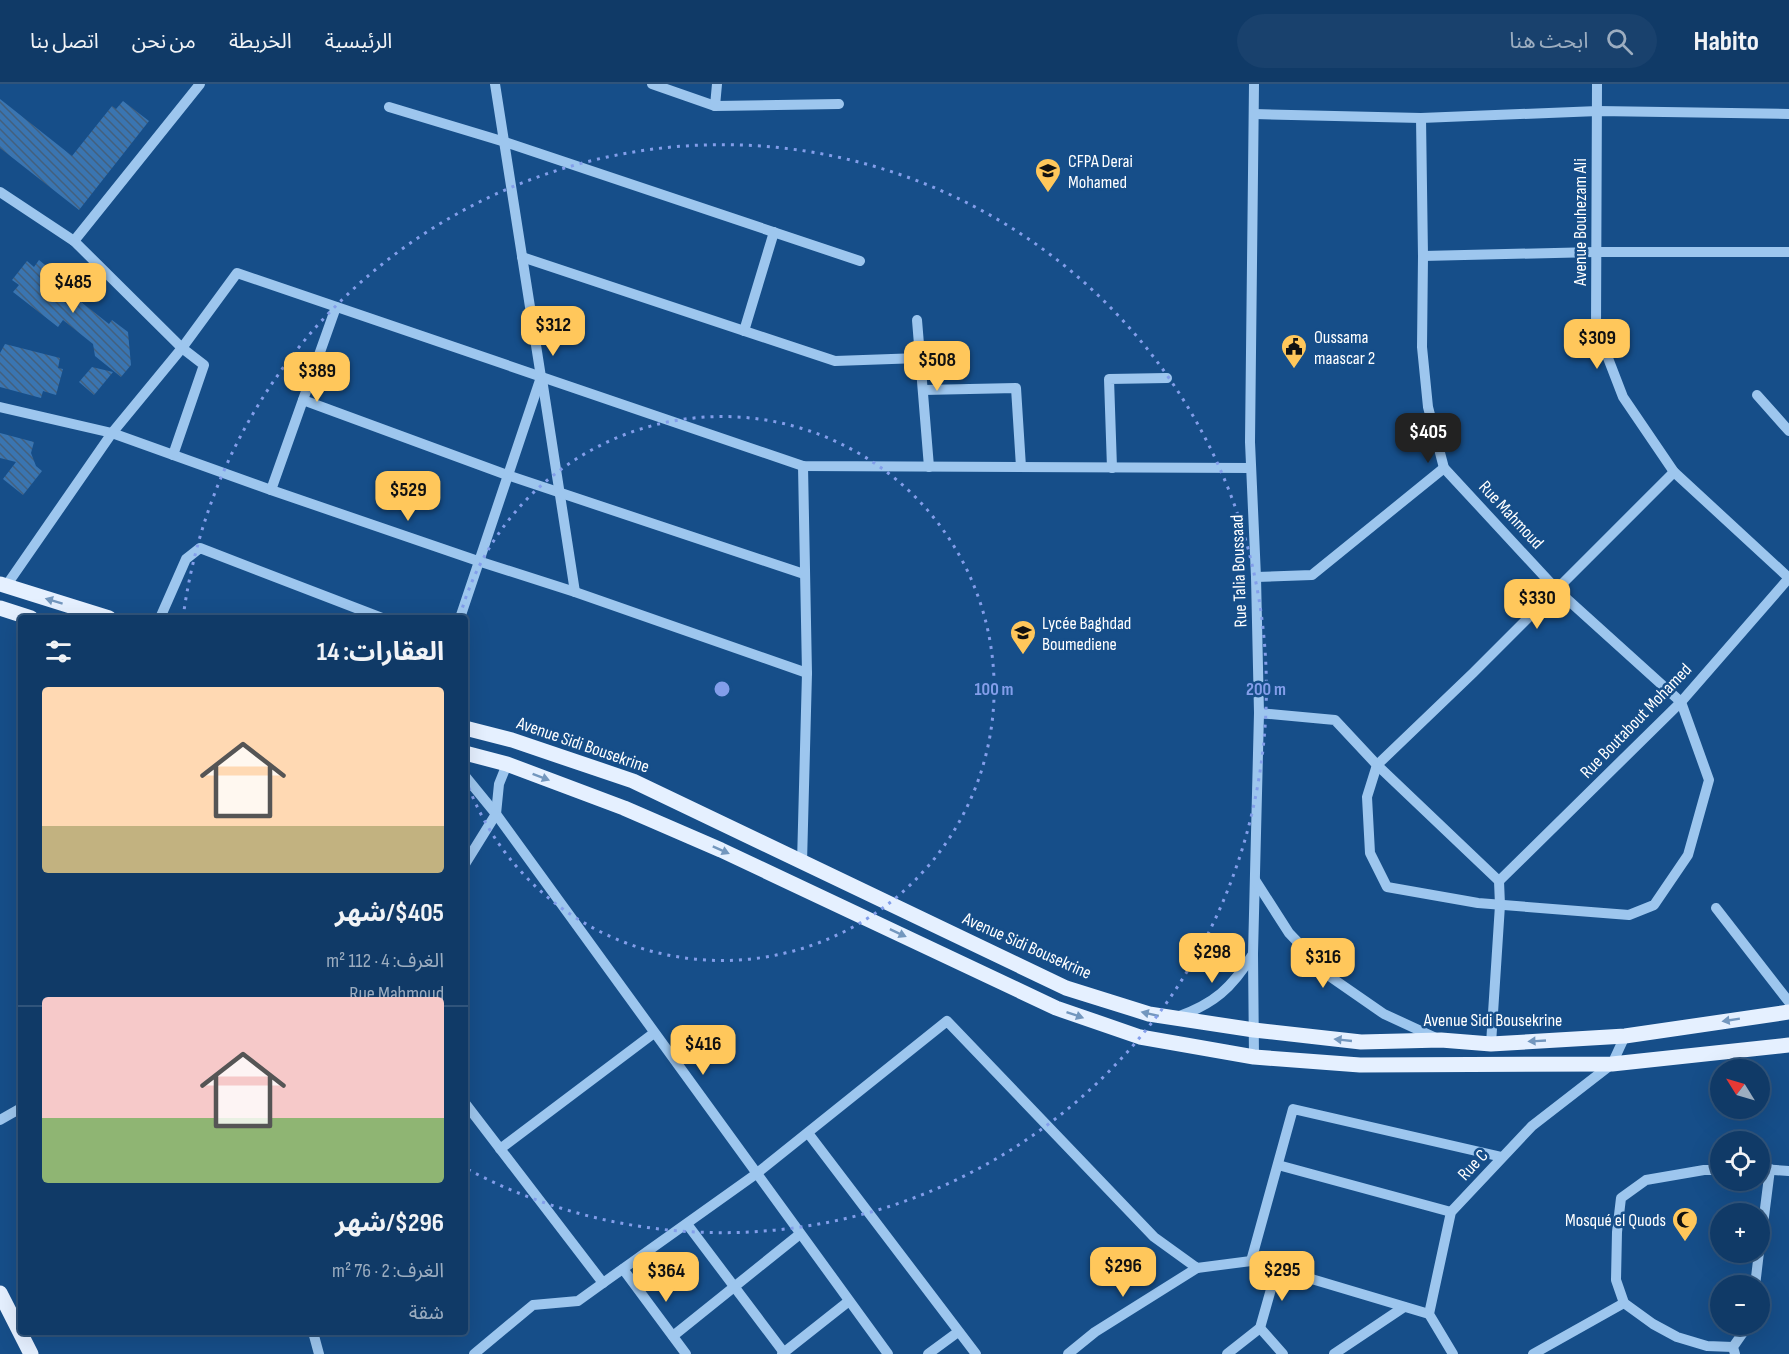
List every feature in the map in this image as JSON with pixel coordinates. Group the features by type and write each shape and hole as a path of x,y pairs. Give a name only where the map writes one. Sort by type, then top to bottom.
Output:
{"main road":[{"path":"3,585 99,615"},
{"path":"0,608 22,615"},
{"name":"Avenue Sidi Bousekrine","path":"468,729 512,740 633,781 1066,988 1149,1014 1254,1030 1361,1041 1441,1040 1491,1044 1625,1036 1789,1012"},
{"path":"468,754 507,764 624,808 721,850 1056,1008 1140,1037 1254,1057 1360,1065 1612,1064 1789,1045"},
{"path":"0,1293 18,1324"},
{"path":"23,1335 31,1354"}],"street":[{"path":"75,241 200,84"},
{"path":"495,84 575,592"},
{"path":"652,84 715,106 839,104"},
{"path":"715,106 717,84"},
{"name":"Rue Talia Boussaad","path":"1254,84 1250,442 1259,713 1253,954 1254,1057"},
{"name":"Avenue Bouhezam Ali","path":"1597,84 1596,327 1623,397 1674,472 1789,578"},
{"path":"389,107 505,142 860,261"},
{"path":"1254,114 1421,118 1598,111 1789,114"},
{"name":"Rue Mahmoud","path":"1421,118 1422,347 1428,407 1444,468 1557,590 1681,702"},
{"path":"0,192 75,241 182,348 204,366 173,455"},
{"path":"744,331 774,232"},
{"path":"1423,256 1596,252 1789,252"},
{"path":"522,257 835,362 920,358"},
{"path":"3,585 112,433 182,348 237,273 803,466 1251,468"},
{"path":"271,490 336,307"},
{"path":"917,320 929,467"},
{"path":"461,615 541,377"},
{"path":"1112,468 1109,379 1167,378"},
{"path":"922,390 1016,388 1021,467"},
{"path":"1757,395 1789,431"},
{"path":"303,400 507,475 804,574"},
{"path":"0,407 112,433 271,490 807,673"},
{"path":"802,863 807,673 803,466"},
{"path":"1256,577 1312,574 1444,468"},
{"path":"1674,472 1557,590 1377,765 1367,797 1370,854 1387,887 1478,903 1629,915 1654,905 1688,855 1709,780 1681,702"},
{"path":"161,615 186,559 200,548 374,615"},
{"name":"Rue Boutabout Mohamed","path":"1499,881 1681,702 1789,578"},
{"path":"1259,713 1335,720 1377,765 1499,881 1500,905 1491,1044"},
{"path":"468,859 496,814 499,784 507,764"},
{"path":"468,780 496,814 888,1354"},
{"path":"1255,880 1289,933 1332,978 1384,1014 1441,1040"},
{"path":"1716,908 1789,1002"},
{"path":"1174,1018 1199,1009 1221,995 1239,976 1253,954"},
{"path":"474,1354 532,1305 578,1300 687,1224 756,1174 947,1021 1154,1237 1197,1268"},
{"path":"500,1149 654,1033"},
{"name":"Rue C","path":"1451,1212 1532,1126 1612,1064 1625,1036"},
{"path":"468,1107 603,1283"},
{"path":"1251,1261 1293,1109 1502,1157"},
{"path":"0,1120 18,1110"},
{"path":"808,1133 976,1354"},
{"path":"1278,1165 1451,1212 1429,1314 1453,1354"},
{"path":"1770,1169 1789,1171"},
{"path":"1710,1170 1646,1180 1621,1198 1617,1232 1616,1280 1624,1303 1653,1324 1677,1337 1734,1351 1743,1335"},
{"path":"687,1224 784,1354 849,1301"},
{"path":"673,1336 800,1234"},
{"path":"1068,1354 1095,1332 1197,1268 1251,1261 1429,1314"},
{"path":"1227,1354 1260,1328 1277,1268"},
{"path":"623,1269 686,1354"},
{"path":"1533,1354 1624,1303"},
{"path":"1334,1354 1404,1307"},
{"path":"1260,1328 1283,1354"},
{"path":"928,1354 958,1332"},
{"path":"315,1335 319,1354"}],"building":[{"path":"0,99 72,156 112,106 116,109 123,101 149,121 79,210 0,148"},
{"path":"39,260 84,296 80,301 109,324 112,320 128,332 131,365 121,377 95,356 93,344 63,320 58,327 13,292 19,285 12,280 27,261 34,267"},
{"path":"5,344 60,358 58,368 63,369 56,395 43,391 41,398 0,387 0,353"},
{"path":"92,367 113,372 94,395 79,382"},
{"path":"0,433 34,442 31,453 36,466 42,471 23,495 3,479 16,462 0,458"}],"place":[{"name":"CFPA Derai Mohamed","path":"1048,194"},
{"name":"Oussama maascar 2","path":"1294,370"},
{"name":"Lycée Baghdad Boumediene","path":"1023,656"},
{"name":"Mosqué el Quods","path":"1685,1243"}]}
